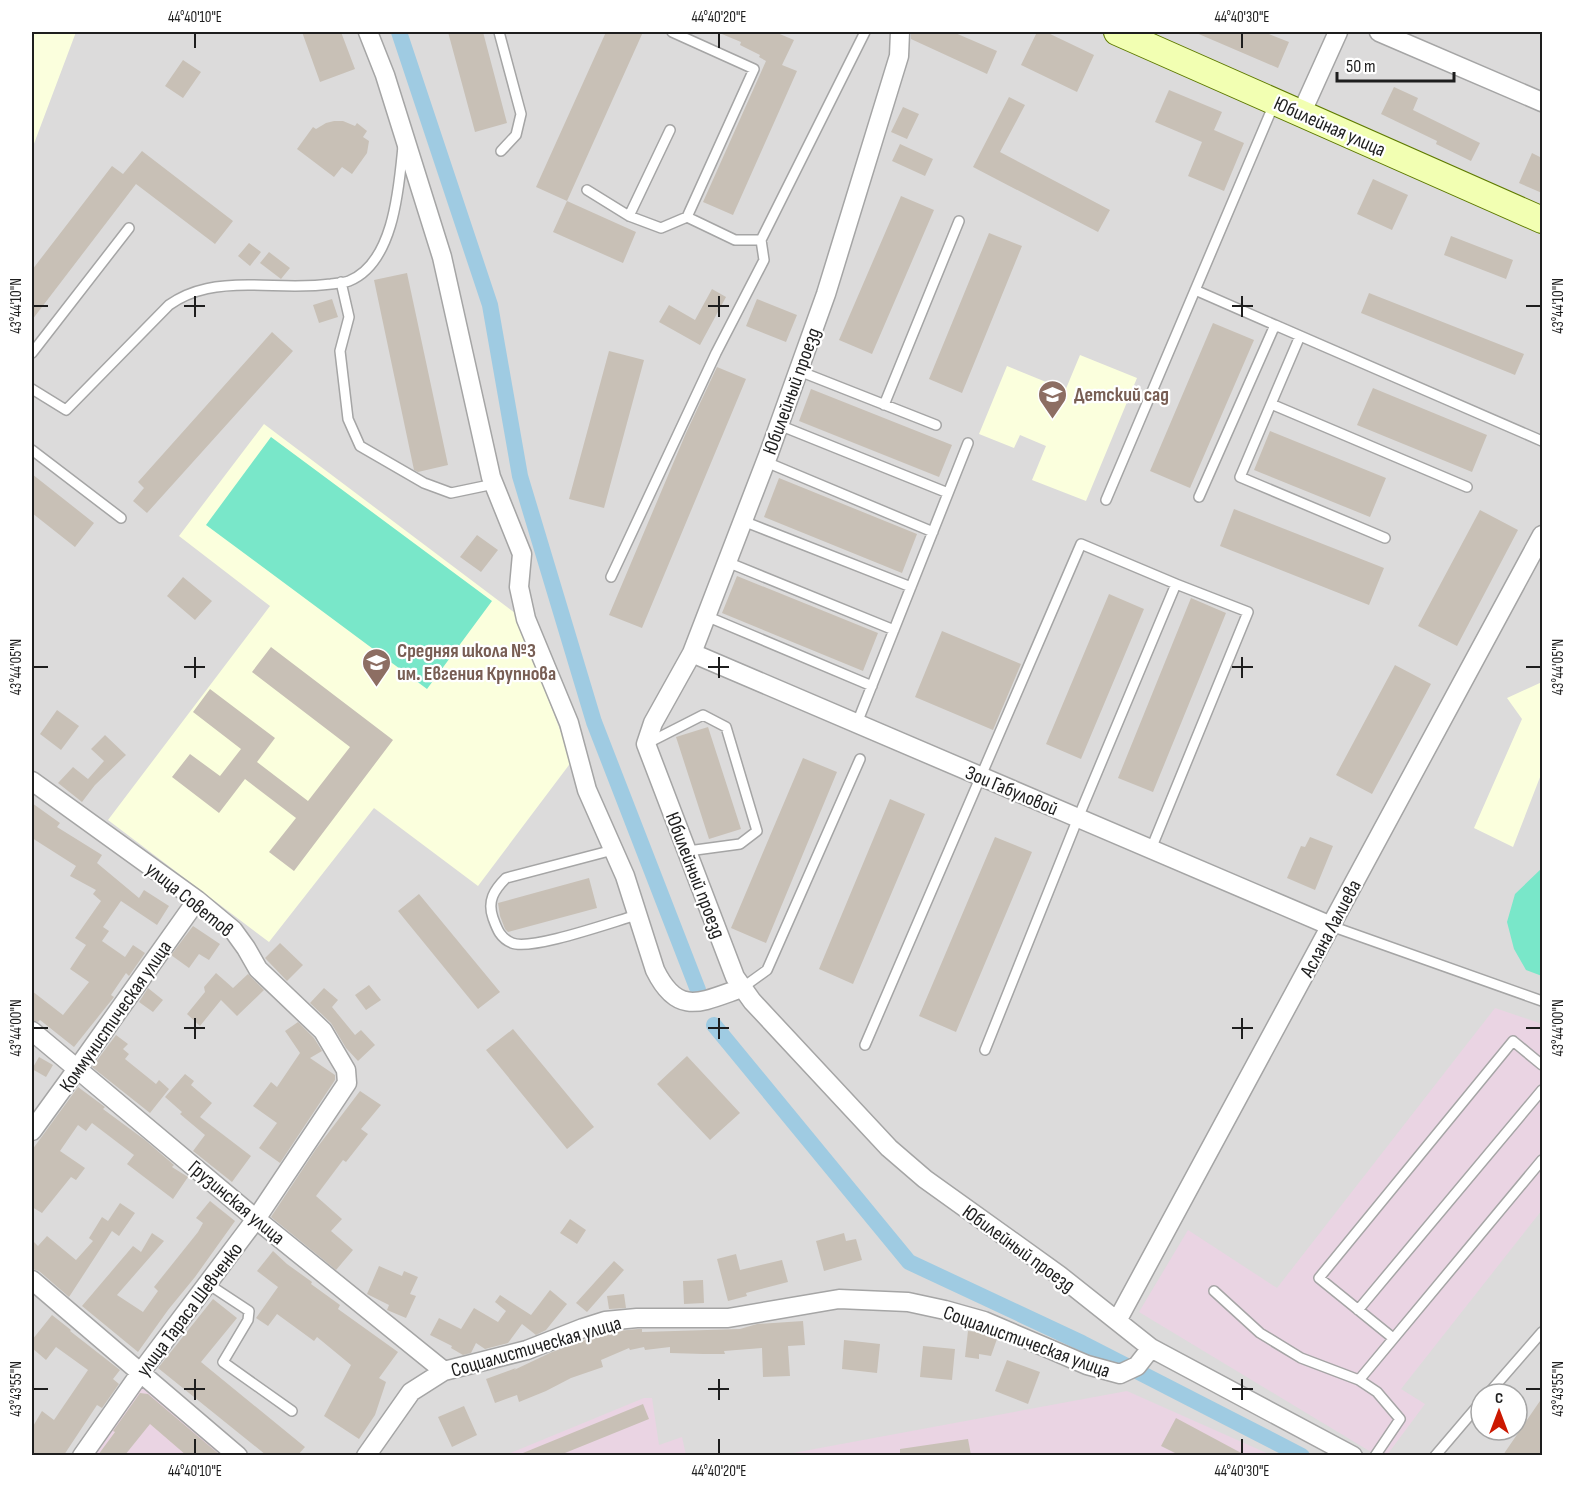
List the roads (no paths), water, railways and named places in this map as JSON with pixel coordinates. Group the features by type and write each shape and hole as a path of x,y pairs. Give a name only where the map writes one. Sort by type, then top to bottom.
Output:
{"main road":[{"name":"Юбилейная улица","path":"1117,32 1542,220"}],"street":[{"path":"368,32 404,135 442,257 494,484 522,554 519,587 526,619 569,723 587,790 625,876 655,970 661,983 670,993 691,1002 703,1002 742,988"},
{"name":"Юбилейный проезд","path":"900,32 899,56 826,294 799,371 692,653 653,723 646,744 735,977 742,988 889,1148 925,1179 1059,1275 1151,1348 1353,1455"},
{"path":"1301,114 1338,32"},
{"path":"1379,32 1542,102"},
{"name":"Аслана Лалиева","path":"1117,1321 1542,535"},
{"name":"Зои Габуловой","path":"692,653 1331,926"},
{"name":"улица Советов","path":"32,781 197,900 233,930 258,969 322,1031 346,1070"},
{"name":"Коммунистическая улица","path":"32,1131 197,900"},
{"name":"Грузинская улица","path":"32,1031 444,1371"},
{"name":"улица Тараса Шевченко","path":"82,1455 256,1218 347,1083 346,1070"},
{"path":"32,1280 238,1455"},
{"name":"Социалистическая улица","path":"366,1455 411,1392 444,1371 527,1350 605,1322 637,1318 728,1318 839,1299 908,1302 984,1321 1087,1365 1120,1374 1137,1366 1151,1348"}],"lane":[{"path":"499,32 520,114 516,135 501,151"},
{"path":"587,190 630,216 661,228 687,217 754,69 672,32"},
{"path":"611,577 716,353 764,260 761,240 865,32"},
{"path":"1106,500 1275,102"},
{"path":"630,216 670,130"},
{"path":"32,389 66,410 169,304 182,295 220,285 309,287 349,281 372,265 386,240 399,195 404,135"},
{"path":"687,217 735,240 761,240"},
{"path":"884,405 959,221"},
{"path":"32,353 129,228"},
{"path":"341,282 349,317 340,351 348,419 360,447 424,483 451,493 494,484"},
{"path":"1195,290 1542,441"},
{"path":"1199,497 1275,325"},
{"path":"1300,336 1240,477 1385,538"},
{"path":"799,371 936,425"},
{"path":"1271,404 1467,487"},
{"path":"779,425 948,493"},
{"path":"857,723 968,443"},
{"path":"32,450 121,518"},
{"path":"766,462 933,531"},
{"path":"743,521 911,587"},
{"path":"865,1045 1081,544 1248,612 1151,849"},
{"path":"727,562 894,630"},
{"path":"985,1050 1078,818 1176,584"},
{"path":"706,616 872,686"},
{"path":"646,744 703,715 726,727 757,831 740,844 688,851"},
{"path":"742,988 767,970 860,759"},
{"path":"613,850 506,878 496,888 490,902 499,934 512,943 531,944 637,915"},
{"path":"1331,926 1542,1001"},
{"path":"1394,1338 1319,1278 1513,1041 1542,1065"},
{"path":"1358,1310 1542,1090"},
{"path":"1359,1380 1542,1160"},
{"path":"207,1284 249,1311 248,1320 223,1362 292,1412"},
{"path":"1214,1291 1260,1333 1276,1343 1301,1358 1359,1380 1377,1392 1400,1419 1375,1455"},
{"path":"1498,1382 1542,1332"},
{"path":"1435,1455 1469,1416"}],"waterway":[{"path":"399,32 490,305 520,476 594,722 698,990"},
{"path":"714,1025 909,1262 1082,1343 1302,1456"}],"place":[{"name":"Детский сад","path":"1053,420"},
{"name":"Средняя школа №3 им. Евгения Крупнова","path":"376,688"}]}
